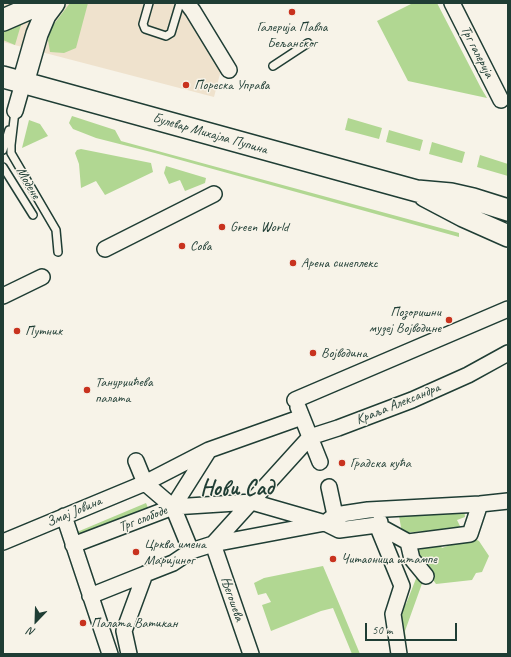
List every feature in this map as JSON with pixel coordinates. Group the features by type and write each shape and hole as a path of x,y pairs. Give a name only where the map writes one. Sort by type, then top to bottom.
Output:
{"main road":[{"path":"3,20 42,3"},
{"path":"23,82 37,34 45,15 54,3"},
{"name":"Булевар Михајла Пупина","path":"3,77 417,191 451,194 508,210"},
{"name":"Булевар Михајла Пупина","path":"417,191 452,210 508,236"}],"street":[{"path":"186,3 193,11 229,70"},
{"name":"Трг галерија","path":"452,3 501,100"},
{"name":"Модене","path":"15,111 23,82"},
{"path":"105,249 214,194"},
{"path":"3,296 42,277"},
{"path":"320,462 296,398 508,310"},
{"name":"Краља Александра","path":"310,437 413,402 468,375 508,353"},
{"path":"145,483 209,450 302,417"},
{"path":"213,544 310,437"},
{"name":"Трг слободе","path":"73,545 173,507 209,450"},
{"path":"136,461 145,483 173,507 191,551"},
{"name":"Змај Јовина","path":"3,542 145,483"},
{"path":"329,487 330,519"},
{"path":"90,596 173,563 191,551 213,544 368,510 508,501"},
{"path":"173,507 252,502 330,519 342,530 374,526 401,507"},
{"path":"374,526 408,542 470,534 480,504"},
{"path":"64,516 110,654"},
{"path":"374,526 402,586"},
{"path":"408,542 412,559 426,576"},
{"name":"Његошева","path":"213,544 250,654"},
{"path":"399,654 393,614 412,559"},
{"path":"129,654 124,631 145,574"}],"lane":[{"path":"149,3 143,24 145,29 166,36 171,33 180,3"},
{"path":"273,66 308,44"},
{"name":"Модене","path":"3,150 15,111"},
{"name":"Модене","path":"15,111 11,154 56,230 58,252"},
{"name":"Модене","path":"3,167 33,215"}],"shaded area":[{"path":"3,3 194,3 210,24 226,51 214,97 3,42"}],"green space":[{"path":"70,3 88,3 76,48 64,53 50,52 48,40 51,28"},
{"path":"413,3 437,3 487,98 408,81 377,21"},
{"path":"24,19 15,45 3,40 3,28"},
{"path":"72,116 115,130 121,141 459,233 459,237 96,138 73,129 69,123"},
{"path":"348,118 382,128 379,139 345,130"},
{"path":"29,120 40,124 48,136 22,148"},
{"path":"389,130 423,140 420,151 386,142"},
{"path":"432,142 465,152 462,163 429,154"},
{"path":"81,149 151,163 153,172 105,195 96,181 81,188 79,164 75,153 77,150"},
{"path":"480,155 508,164 508,176 477,167"},
{"path":"166,166 206,178 205,183 185,191 180,180 169,184 164,173"},
{"path":"146,503 149,510 80,539 77,532"},
{"path":"464,508 465,517 457,520 461,528 402,533 399,516 401,511"},
{"path":"475,539 479,541 489,556 482,572 476,573 472,580 436,584 412,552 439,544 442,548 462,541"},
{"path":"323,566 360,654 352,654 333,608 321,611 271,631 262,605 271,602 266,593 258,595 254,583 264,578"},
{"path":"419,571 424,578 405,631 407,654 403,654 398,614 401,606 406,604"}],"place":[{"name":"Галерија Павла Бељанског","path":"292,12"},
{"name":"Пореска Управа","path":"186,85"},
{"name":"Green World","path":"222,227"},
{"name":"Сова","path":"182,246"},
{"name":"Арена синеплекс","path":"293,263"},
{"name":"Позоришни музеј Војводине","path":"449,320"},
{"name":"Путник","path":"17,331"},
{"name":"Војводина","path":"313,353"},
{"name":"Танурџићева палата","path":"87,390"},
{"name":"Градска кућа","path":"342,463"},
{"name":"Црква имена Маријиног","path":"136,552"},
{"name":"Читаоница штампе","path":"333,559"},
{"name":"Палата Ватикан","path":"83,623"}],"district":[{"name":"Нови Сад","path":"237,489"}]}
